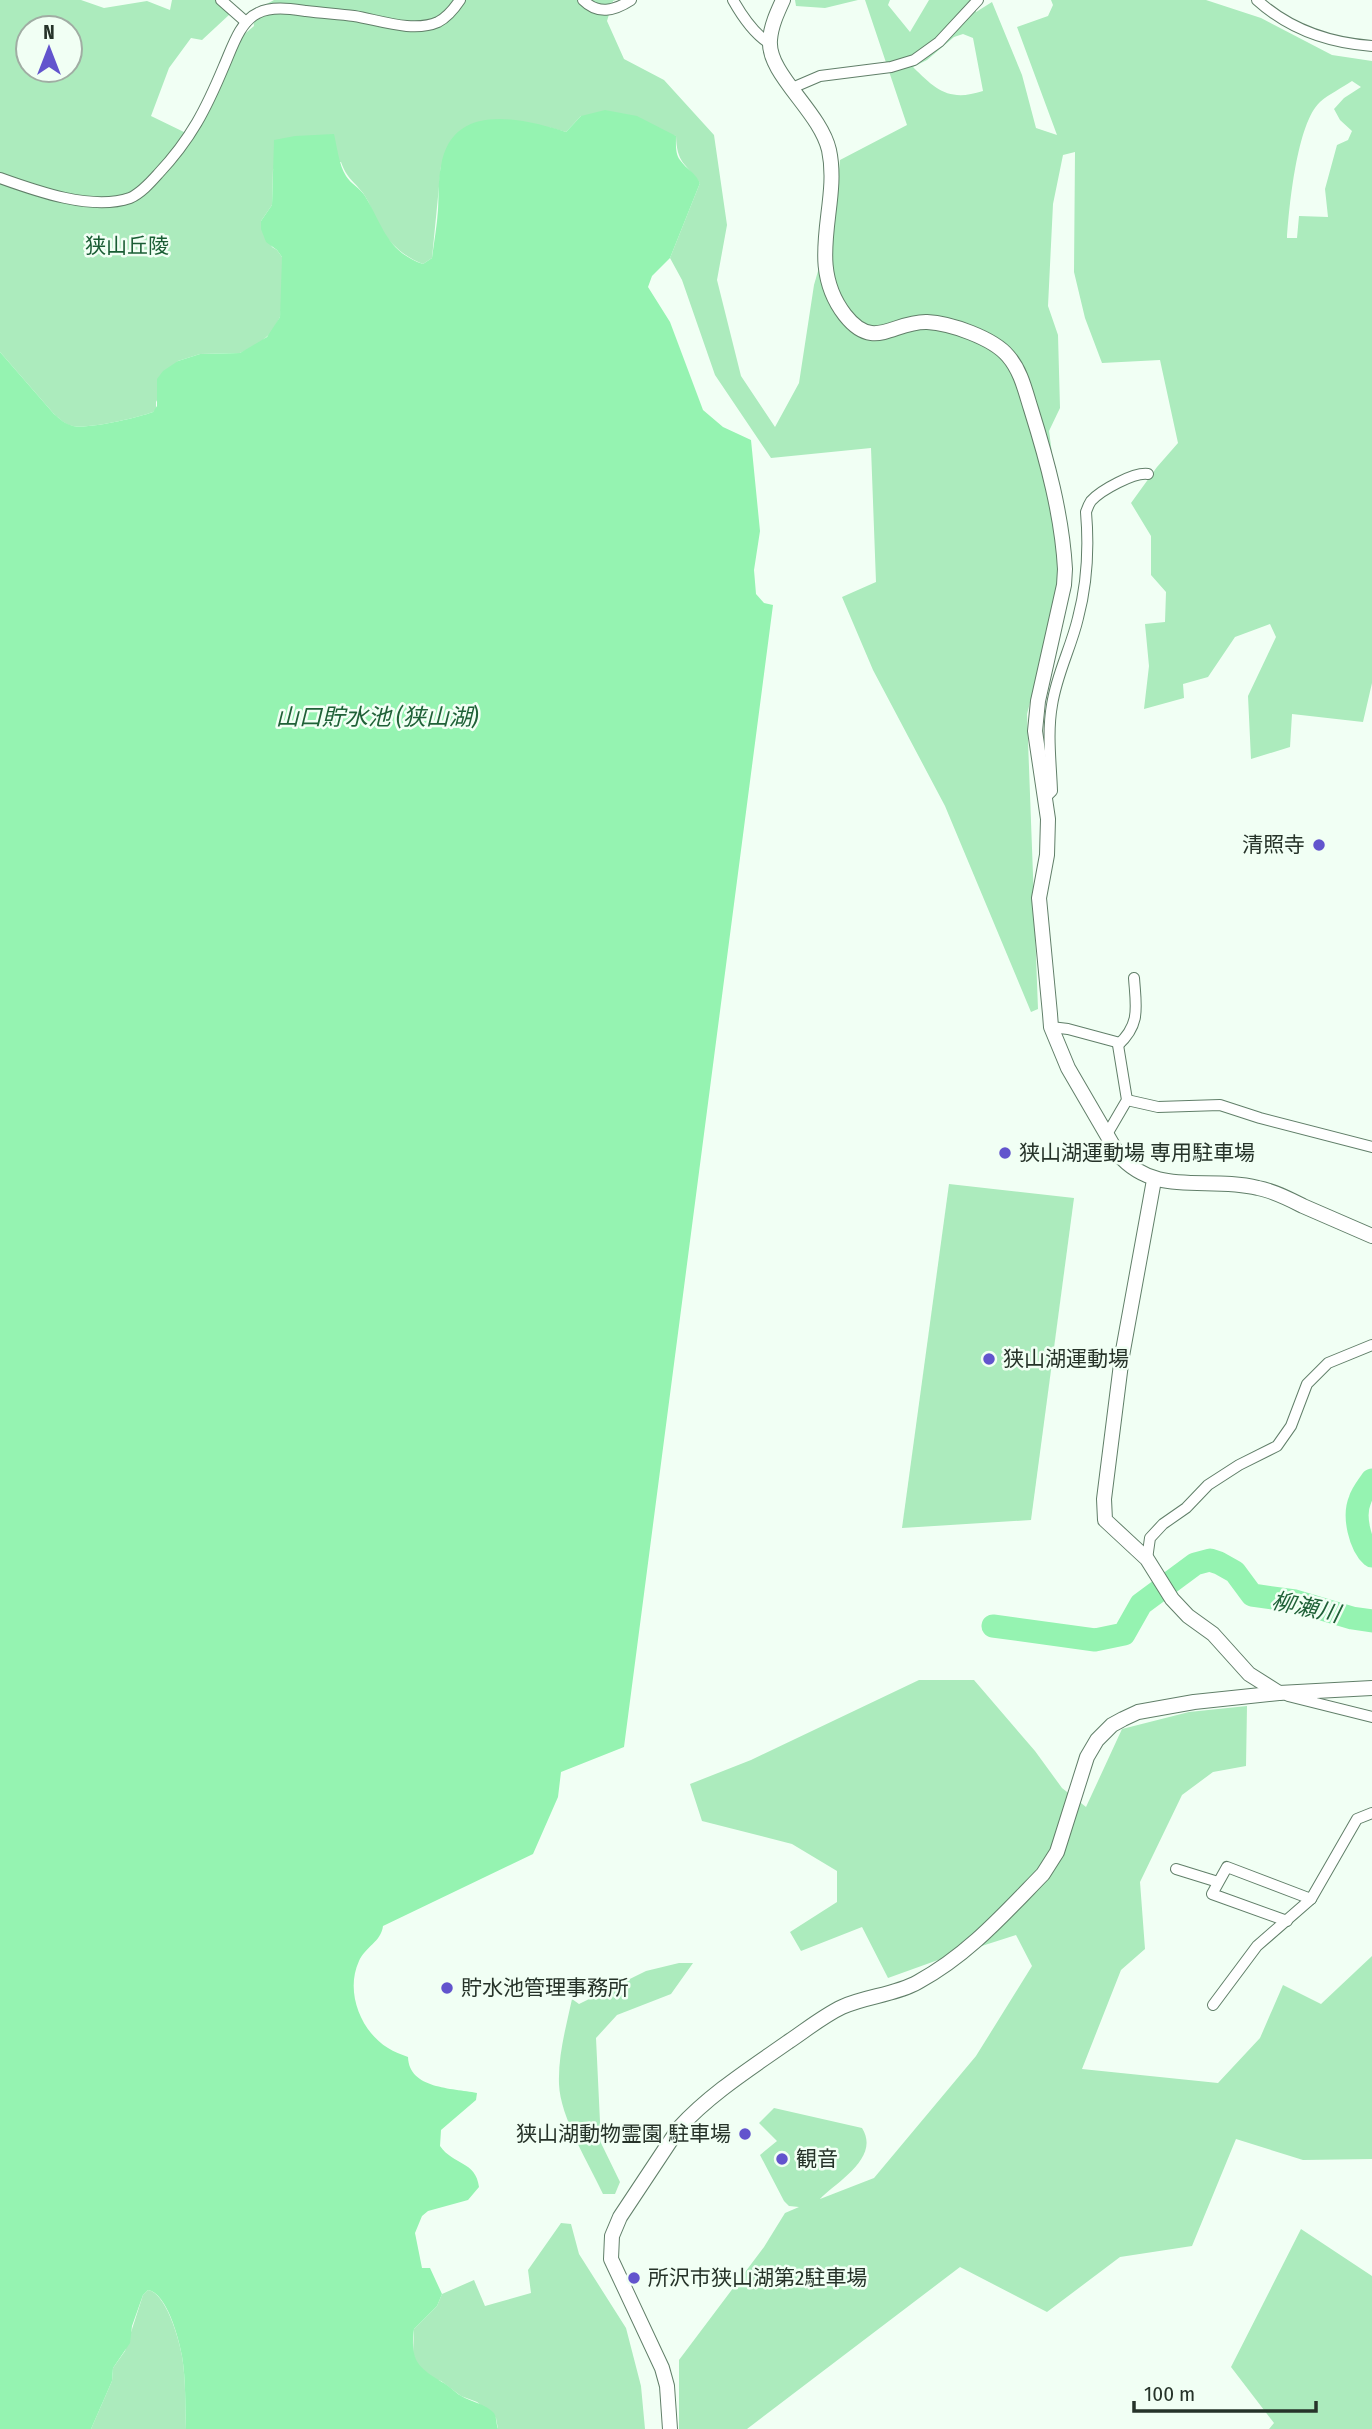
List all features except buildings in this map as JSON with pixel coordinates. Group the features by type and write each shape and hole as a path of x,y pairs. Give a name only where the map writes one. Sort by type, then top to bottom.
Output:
{"street":[{"path":"221,0 246,22"},
{"path":"0,178 90,203 131,197 147,187 192,133 204,113 235,41 246,22 258,13 276,9 421,26 436,23 448,16 460,0"},
{"path":"583,0 606,11 631,0"},
{"path":"733,0 740,13 769,43"},
{"path":"783,0 772,25 769,43 779,71 816,120 827,144 831,183 824,259 831,289 845,315 862,330 872,334 882,334 925,322 986,338 1007,354 1019,372 1048,470 1065,562 1064,585 1035,720 1048,839 1039,898 1051,1027 1068,1068 1106,1136 1126,1164 1154,1180 1212,1181 1260,1188 1372,1236"},
{"path":"792,88 820,76 891,67 914,60 939,42 978,0"},
{"path":"1257,0 1283,21 1307,32 1333,41 1372,47"},
{"path":"1045,798 1052,791 1052,702 1061,665 1078,621 1086,582 1086,512 1089,502 1112,486 1140,473 1148,474"},
{"path":"1106,1136 1127,1100 1118,1045 1130,1034 1136,1016 1134,978"},
{"path":"1051,1027 1121,1043"},
{"path":"1127,1100 1158,1108 1220,1105 1372,1147"},
{"path":"1154,1180 1122,1356 1103,1511 1105,1520 1147,1559 1172,1599 1188,1616 1213,1634 1249,1674 1279,1693 1372,1717"},
{"path":"1147,1559 1150,1538 1163,1524 1186,1508 1208,1485 1239,1465 1277,1446 1292,1426 1307,1384 1328,1363 1370,1346 1372,1335"},
{"path":"670,2429 663,2368 611,2259 610,2244 620,2217 679,2127 730,2084 825,2017 856,2002 916,1984 956,1959 986,1933 1044,1874 1051,1863 1057,1852 1087,1757 1097,1740 1112,1725 1138,1713 1158,1708 1279,1693 1372,1688"},
{"path":"1213,2005 1257,1946 1311,1899 1357,1819 1372,1813"},
{"path":"1287,1920 1212,1894 1227,1867 1311,1899"},
{"path":"1176,1869 1219,1882"}],"green space":[{"name":"狭山丘陵","path":"0,0 81,0 104,8 147,1 170,10 172,0 215,0 230,14 202,40 191,38 169,68 151,116 186,133 241,37 254,26 252,12 274,0 616,0 613,1 607,21 624,59 664,80 714,135 727,225 717,280 741,376 775,427 799,383 814,285 835,212 840,160 907,125 865,0 890,0 888,5 910,32 929,0 973,0 976,12 992,2 1022,75 1036,128 1057,135 1017,27 1048,16 1053,5 1051,0 1206,0 1261,18 1332,55 1372,61 1372,683 1363,722 1292,714 1290,747 1251,759 1248,696 1276,637 1270,624 1235,637 1208,677 1183,684 1184,698 1144,709 1149,666 1145,624 1165,622 1166,592 1151,575 1151,536 1131,503 1178,443 1160,360 1102,363 1085,318 1074,272 1075,152 1063,155 1053,204 1048,306 1058,335 1060,408 1049,431 1060,514 1060,588 1027,714 1038,1009 1031,1012 945,806 873,670 842,597 876,582 871,448 771,458 715,375 682,280 670,258 700,183 680,158 676,136 581,116 566,132 548,127 441,166 432,258 423,264 399,250 389,240 380,228 366,197 348,176 341,162 273,169 272,205 261,221 272,247 282,257 282,304 280,317 272,332 256,346 240,353 200,354 178,361 153,412 81,427 67,424 54,414 0,352","holes":["963,34 973,38 983,91 961,95 936,88 913,67 927,60 954,37","1352,81 1361,87 1344,98 1334,109 1340,120 1352,131 1348,140 1337,145 1325,189 1328,217 1299,216 1297,238 1287,238 1296,166 1305,128 1320,102"]},
{"path":"795,0 858,0 825,8 796,6"},
{"name":"狭山湖運動場","path":"949,1184 1074,1198 1031,1520 902,1528"},
{"path":"919,1680 974,1680 1035,1751 1062,1788 1086,1807 1122,1729 1189,1712 1247,1706 1246,1766 1213,1772 1182,1795 1140,1882 1145,1949 1121,1970 1082,2069 1218,2083 1260,2038 1283,1985 1321,2004 1372,1956 1372,2159 1303,2160 1236,2139 1192,2246 1120,2257 1047,2312 960,2267 747,2429 679,2429 679,2360 764,2247 785,2213 799,2207 789,2206 784,2201 760,2155 777,2141 759,2123 774,2108 862,2128 866,2149 861,2159 820,2199 874,2178 976,2056 1032,1966 1016,1935 888,1978 862,1927 801,1951 790,1932 837,1902 837,1871 792,1844 702,1821 690,1784 751,1760"},
{"path":"679,1963 693,1963 671,1994 617,2015 596,2038 601,2143 620,2182 615,2194 603,2194 570,2125 561,2097 560,2062 572,1999 579,2004 646,1971"},
{"path":"561,2223 571,2224 579,2254 626,2328 641,2386 645,2429 498,2429 496,2418 477,2402 433,2379 417,2364 413,2353 414,2329 437,2306 442,2294 474,2280 485,2306 531,2293 528,2270"},
{"path":"1301,2229 1372,2276 1372,2429 1269,2429 1274,2423 1231,2367"},
{"path":"148,2290 155,2293 166,2308 178,2339 184,2374 186,2429 91,2429 112,2381 113,2368 125,2351 143,2295"}],"water":[{"name":"山口貯水池 (狭山湖)","path":"605,110 637,116 676,136 678,158 700,183 670,258 652,276 648,287 670,322 703,410 723,427 751,440 760,531 754,570 756,594 764,603 773,605 624,1747 561,1772 558,1797 533,1854 383,1926 382,1932 359,1961 355,1973 358,2009 363,2021 378,2041 408,2057 410,2068 424,2081 444,2088 477,2093 476,2100 441,2130 440,2146 473,2172 479,2187 468,2200 428,2211 422,2216 415,2233 422,2268 430,2268 442,2294 437,2306 414,2329 413,2348 417,2362 427,2372 462,2396 494,2413 498,2429 186,2429 184,2374 178,2339 161,2299 148,2290 143,2295 132,2326 130,2343 113,2368 112,2381 91,2429 0,2429 0,352 54,414 70,425 81,427 101,424 153,412 157,406 157,379 163,371 178,361 200,354 240,353 267,337 280,317 282,257 266,242 261,229 261,221 272,205 274,140 334,134 344,172 365,196 393,245 411,259 423,264 432,258 441,166 448,145 459,131 474,123 491,119 510,119 566,132 581,116"}],"waterway":[{"name":"柳瀬川","path":"1372,1480 1361,1497 1357,1514 1361,1538 1372,1556"},
{"name":"柳瀬川","path":"993,1626 1095,1640 1124,1634 1141,1604 1195,1564 1210,1560 1235,1572 1252,1595 1295,1601 1352,1618 1372,1621"}],"place":[{"name":"清照寺","path":"1319,845"},
{"name":"狭山湖運動場 専用駐車場","path":"1005,1153"},
{"name":"狭山湖運動場","path":"989,1359"},
{"name":"貯水池管理事務所","path":"447,1988"},
{"name":"狭山湖動物霊園 駐車場","path":"745,2134"},
{"name":"観音","path":"782,2159"},
{"name":"所沢市狭山湖第2駐車場","path":"634,2278"}]}
